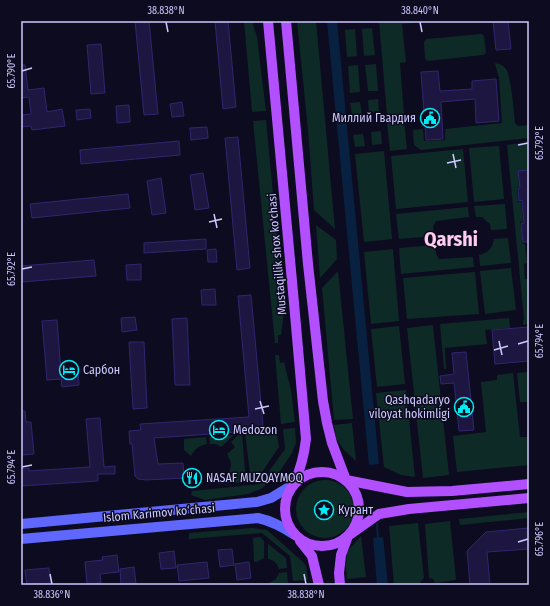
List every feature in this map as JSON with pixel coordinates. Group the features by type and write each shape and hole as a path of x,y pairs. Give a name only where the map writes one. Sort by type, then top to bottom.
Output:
{"main road":[{"name":"Mustaqillik shox ko'chasi","path":"268,21 306,439 304,455 294,484"},
{"path":"286,21 323,401 332,443 346,480"},
{"path":"320,585 312,556 289,525 285,515 285,504 288,493 294,484 303,476 314,472 325,471 337,474 346,480 355,490 359,502 359,514 356,526 348,536 340,559 340,585"},
{"path":"346,480 407,492 452,491 529,484"},
{"name":"Islom Karimov ko‘chasi","path":"21,524 257,502 271,498 294,484"},
{"path":"295,535 304,542 315,546 327,546 338,543 380,514 409,509 529,498"},
{"name":"Islom Karimov ko‘chasi","path":"21,539 258,518 274,522 295,535"}],"green space":[{"path":"244,21 252,21 257,37 266,111 252,112"},
{"path":"297,21 316,21 335,229 314,210"},
{"path":"379,21 432,21 402,24 406,62 400,63 404,114 387,115"},
{"path":"372,28 375,55 364,56 362,29"},
{"path":"355,29 357,56 347,57 345,30"},
{"path":"482,34 484,36 486,53 483,55 427,61 425,58 424,42 426,39"},
{"path":"495,63 504,67 508,73 515,123 518,126 529,125 529,138 421,150 414,145 413,130 423,129 424,141 445,140 445,129 502,123 499,78"},
{"path":"376,64 378,91 368,91 365,65"},
{"path":"358,65 360,92 350,93 348,66"},
{"path":"378,99 379,111 369,112 368,100"},
{"path":"360,102 362,114 352,115 350,103"},
{"path":"266,120 284,311 281,335 278,335 278,343 275,343 253,121"},
{"path":"404,121 407,149 390,151 387,123"},
{"path":"381,131 382,144 372,145 371,132"},
{"path":"363,134 365,146 355,147 353,135"},
{"path":"529,142 529,170 518,171 519,187 517,187 518,202 521,202 523,221 520,222 523,244 525,244 527,263 524,264 525,279 528,279 529,284 529,324 523,325 524,319 507,145"},
{"path":"499,146 504,199 474,202 469,148"},
{"path":"463,149 468,202 396,209 391,156"},
{"path":"384,151 392,239 364,242 355,154"},
{"path":"505,204 507,229 491,230 490,224 482,217 476,217 474,206"},
{"path":"468,207 469,217 436,221 433,226 434,236 399,239 396,214"},
{"path":"316,225 336,240 337,259 320,278"},
{"path":"508,238 511,263 480,266 479,255 489,250 494,239"},
{"path":"435,245 436,254 439,259 473,257 474,267 401,274 399,248"},
{"path":"393,249 399,321 371,324 364,252"},
{"path":"511,268 516,310 485,314 480,271"},
{"path":"338,271 353,419 334,420 322,288"},
{"path":"475,272 479,314 407,319 403,278"},
{"path":"509,318 510,328 485,330 487,344 445,348 446,369 444,369 440,324"},
{"path":"433,325 449,475 423,478 407,328"},
{"path":"399,326 405,384 377,387 371,329"},
{"path":"275,355 279,355 280,363 284,362 291,390 295,422 281,424"},
{"path":"529,372 529,402 520,402 517,373"},
{"path":"513,373 520,437 529,437 529,465 457,472 453,436 486,432 481,382 497,380 497,375"},
{"path":"406,390 415,477 401,475 384,467 376,393"},
{"path":"352,423 356,461 344,450 336,438 334,425"},
{"path":"295,428 296,443 292,453 278,474 261,489 248,494 205,500 191,495 192,491 260,484 285,449 283,429"},
{"path":"276,429 279,447 256,481 251,481 245,433"},
{"path":"242,434 246,482 217,484 225,478 231,467 227,454 235,447 231,442 238,435"},
{"path":"234,435 221,447 216,444 210,444 209,437"},
{"path":"206,437 207,444 197,448 191,456 184,450 184,439"},
{"path":"325,480 336,482 349,493 352,498 354,509 352,520 341,533 336,536 325,538 314,536 301,525 298,520 296,509 298,498 309,485 314,482"},
{"path":"529,512 529,518 460,525 459,519"},
{"path":"450,521 456,580 435,583 433,579 429,578 425,524"},
{"path":"418,523 424,578 419,585 394,585 389,526"},
{"path":"253,528 267,530 302,561 306,566 308,580 293,581 290,556 262,533 189,539 189,533"},
{"path":"361,536 366,577 347,579 347,552"},
{"path":"260,537 264,541 264,558 254,562 253,538"},
{"path":"268,544 286,558 287,568 279,569 275,562 268,559"},
{"path":"287,572 288,583 269,585 269,583 276,579 279,573"}],"water":[{"path":"327,21 337,21 379,464 369,465"},
{"path":"383,537 388,585 377,585 373,538"}],"building":[{"path":"135,21 149,21 158,114 144,115"},
{"path":"215,21 228,21 236,107 223,109"},
{"path":"493,21 508,21 511,49 496,50"},
{"path":"101,44 105,93 91,94 87,45"},
{"path":"21,65 25,65 28,90 44,88 47,112 62,109 65,126 32,130 31,126 21,127 21,115 31,114 29,97 21,98"},
{"path":"438,71 440,91 472,89 472,81 496,79 499,121 476,123 475,99 441,102 443,139 426,140 421,72"},
{"path":"182,102 184,116 172,117 170,104"},
{"path":"129,105 130,122 117,123 116,106"},
{"path":"90,109 91,118 77,120 76,110"},
{"path":"207,127 208,138 191,140 190,128"},
{"path":"238,137 250,268 237,270 225,138"},
{"path":"179,141 180,155 81,164 80,150"},
{"path":"529,170 529,242 523,242 521,223 524,223 522,200 519,201 518,188 520,188 518,171"},
{"path":"203,173 209,208 195,210 190,175"},
{"path":"161,178 166,213 152,215 147,181"},
{"path":"128,194 130,208 32,218 30,204"},
{"path":"206,239 206,249 144,253 144,243"},
{"path":"216,249 217,262 208,262 207,250"},
{"path":"94,260 96,276 21,282 21,266"},
{"path":"141,264 141,280 127,280 126,265"},
{"path":"215,289 216,305 202,305 201,290"},
{"path":"251,295 263,426 239,428 239,432 154,438 158,464 183,463 184,478 138,479 135,476 132,444 130,444 129,431 141,430 140,424 249,417 238,296"},
{"path":"135,317 137,330 122,332 121,318"},
{"path":"187,318 190,385 175,385 172,319"},
{"path":"57,320 61,372 78,371 79,385 62,387 61,379 47,380 42,321"},
{"path":"529,327 529,361 495,364 492,330"},
{"path":"129,342 144,342 147,408 133,409"},
{"name":"Qashqadaryo viloyat hokimligi","path":"466,352 474,430 459,431 454,383 441,384 440,376 454,374 452,353"},
{"path":"21,411 25,411 26,422 31,422 34,454 21,455"},
{"path":"100,418 104,467 115,466 115,474 98,474 98,481 21,486 21,469 29,468 29,471 90,467 86,419"},
{"path":"529,528 529,549 487,552 490,585 470,585 467,551 486,532"},
{"path":"232,549 234,565 220,567 218,550"},
{"path":"174,551 176,568 161,569 159,553"},
{"path":"117,555 119,572 100,574 101,583 87,584 85,562 103,560 102,557"},
{"path":"207,562 209,578 179,581 177,565"},
{"path":"249,562 251,578 237,580 235,564"},
{"path":"134,567 136,584 121,585 120,569"},
{"path":"49,568 51,583 27,585 25,570"}],"waterway":[{"path":"377,524 378,540"}],"place":[{"name":"Миллий Гвардия","path":"430,118"},
{"name":"Сарбон","path":"69,370"},
{"name":"Qashqadaryo viloyat hokimligi","path":"464,407"},
{"name":"Medozon","path":"219,430"},
{"name":"NASAF MUZQAYMOQ","path":"192,478"},
{"name":"Курант","path":"324,510"}],"district":[{"name":"Qarshi","path":"451,239"}]}
